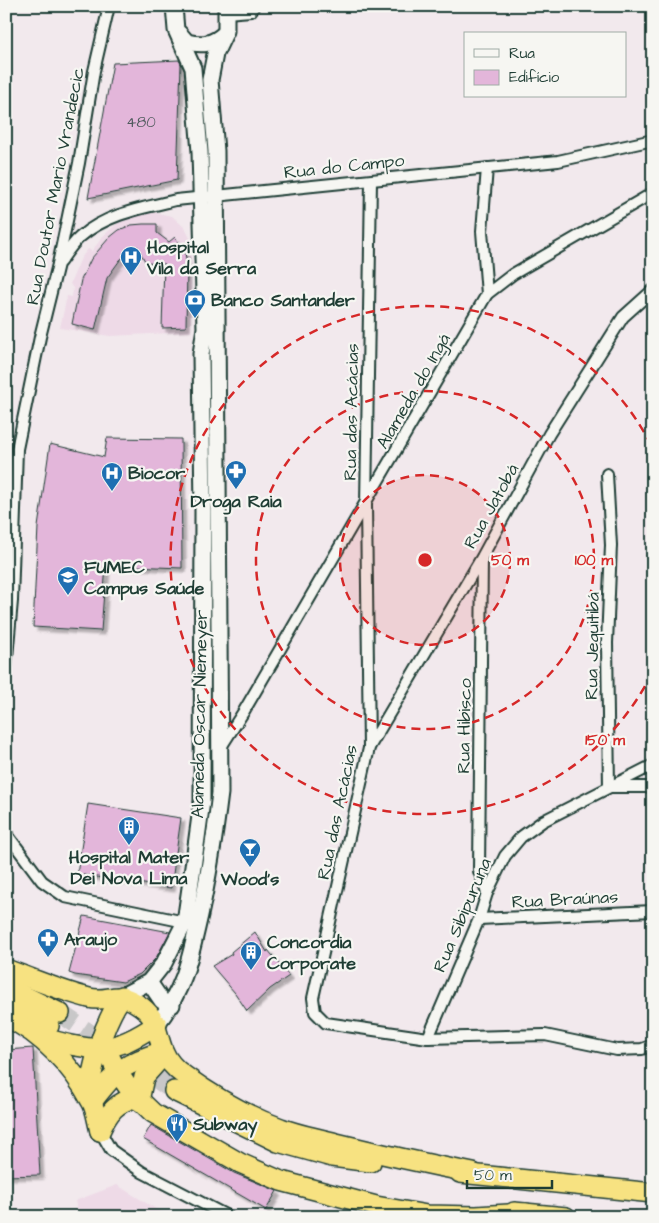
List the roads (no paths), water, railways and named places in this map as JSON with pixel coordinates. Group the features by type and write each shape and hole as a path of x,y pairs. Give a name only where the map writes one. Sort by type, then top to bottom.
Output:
{"highway":[{"path":"6,969 92,998 122,996 138,1003 151,1015 156,1024 163,1051 172,1064 190,1080 226,1103 282,1129 384,1155 473,1173"},
{"path":"6,987 49,1025 57,1054 90,1099 100,1131"},
{"path":"90,1099 111,1014 122,996"},
{"path":"6,1004 49,1025 102,1045 138,1038 156,1024"},
{"path":"6,1017 49,1025"},
{"path":"102,1045 117,1072 137,1100 153,1113 240,1163 281,1181 376,1206 427,1215 476,1216 526,1213"},
{"path":"90,1099 117,1072 137,1060 163,1051"},
{"path":"137,1100 144,1077 160,1059 163,1051"},
{"path":"174,1091 278,1142 332,1157 434,1172 473,1173 653,1192"},
{"path":"90,1099 118,1104 137,1100"},
{"path":"100,1131 108,1115 118,1104"},
{"path":"158,1106 245,1157 284,1172 401,1200 566,1217"}],"street":[{"name":"Rua Doutor Mario Vrandecic","path":"6,669 12,601 17,448 79,163 94,71 108,6"},
{"name":"Alameda Oscar Niemeyer","path":"122,996 149,982 164,963 185,922 202,801 201,354 205,328 200,152 193,68 176,30 174,6"},
{"path":"226,10 251,11 254,6"},
{"name":"Alameda Oscar Niemeyer","path":"156,1024 172,1005 187,972 213,857 220,793 216,151 210,80 215,54 226,32 226,10"},
{"path":"176,30 187,42 197,45 216,41 226,32"},
{"name":"Rua do Campo","path":"58,264 79,238 125,212 216,195 558,161 653,140"},
{"path":"487,168 482,230 487,294"},
{"name":"Rua das Acácias","path":"370,181 366,505 369,748 313,998 315,1012 326,1023 428,1038 545,1036 618,1050 653,1045"},
{"name":"Alameda do Ingá","path":"220,748 244,712 366,505 487,294 513,274 653,193"},
{"name":"Rua Jatobá","path":"369,748 482,557 549,434 623,317 653,290"},
{"path":"202,404 218,407"},
{"name":"Rua Jequitibá","path":"607,474 611,545 607,642 609,787"},
{"name":"Rua Hibisco","path":"482,557 479,871 487,893"},
{"name":"Rua Sibipuruna","path":"428,1038 487,893 505,856 521,837 543,821 653,765"},
{"path":"609,787 653,787"},
{"path":"6,834 42,881 65,897 185,922"},
{"name":"Rua Braúnas","path":"478,919 653,911"},
{"path":"149,982 162,1001 172,1005"},
{"path":"100,1131 111,1150 142,1172 229,1217"}],"tunnel":[{"path":"60,1013 174,1091"}],"place":[{"name":"Hospital Vila da Serra","path":"131,276"},
{"name":"Banco Santander","path":"195,319"},
{"name":"Droga Raia","path":"236,490"},
{"name":"Biocor","path":"112,492"},
{"name":"FUMEC Campus Saúde","path":"68,596"},
{"name":"Hospital Mater Dei Nova Lima","path":"129,846"},
{"name":"Wood's","path":"250,868"},
{"name":"Araujo","path":"48,958"},
{"name":"Concordia Corporate","path":"251,971"},
{"name":"Subway","path":"177,1143"}]}
